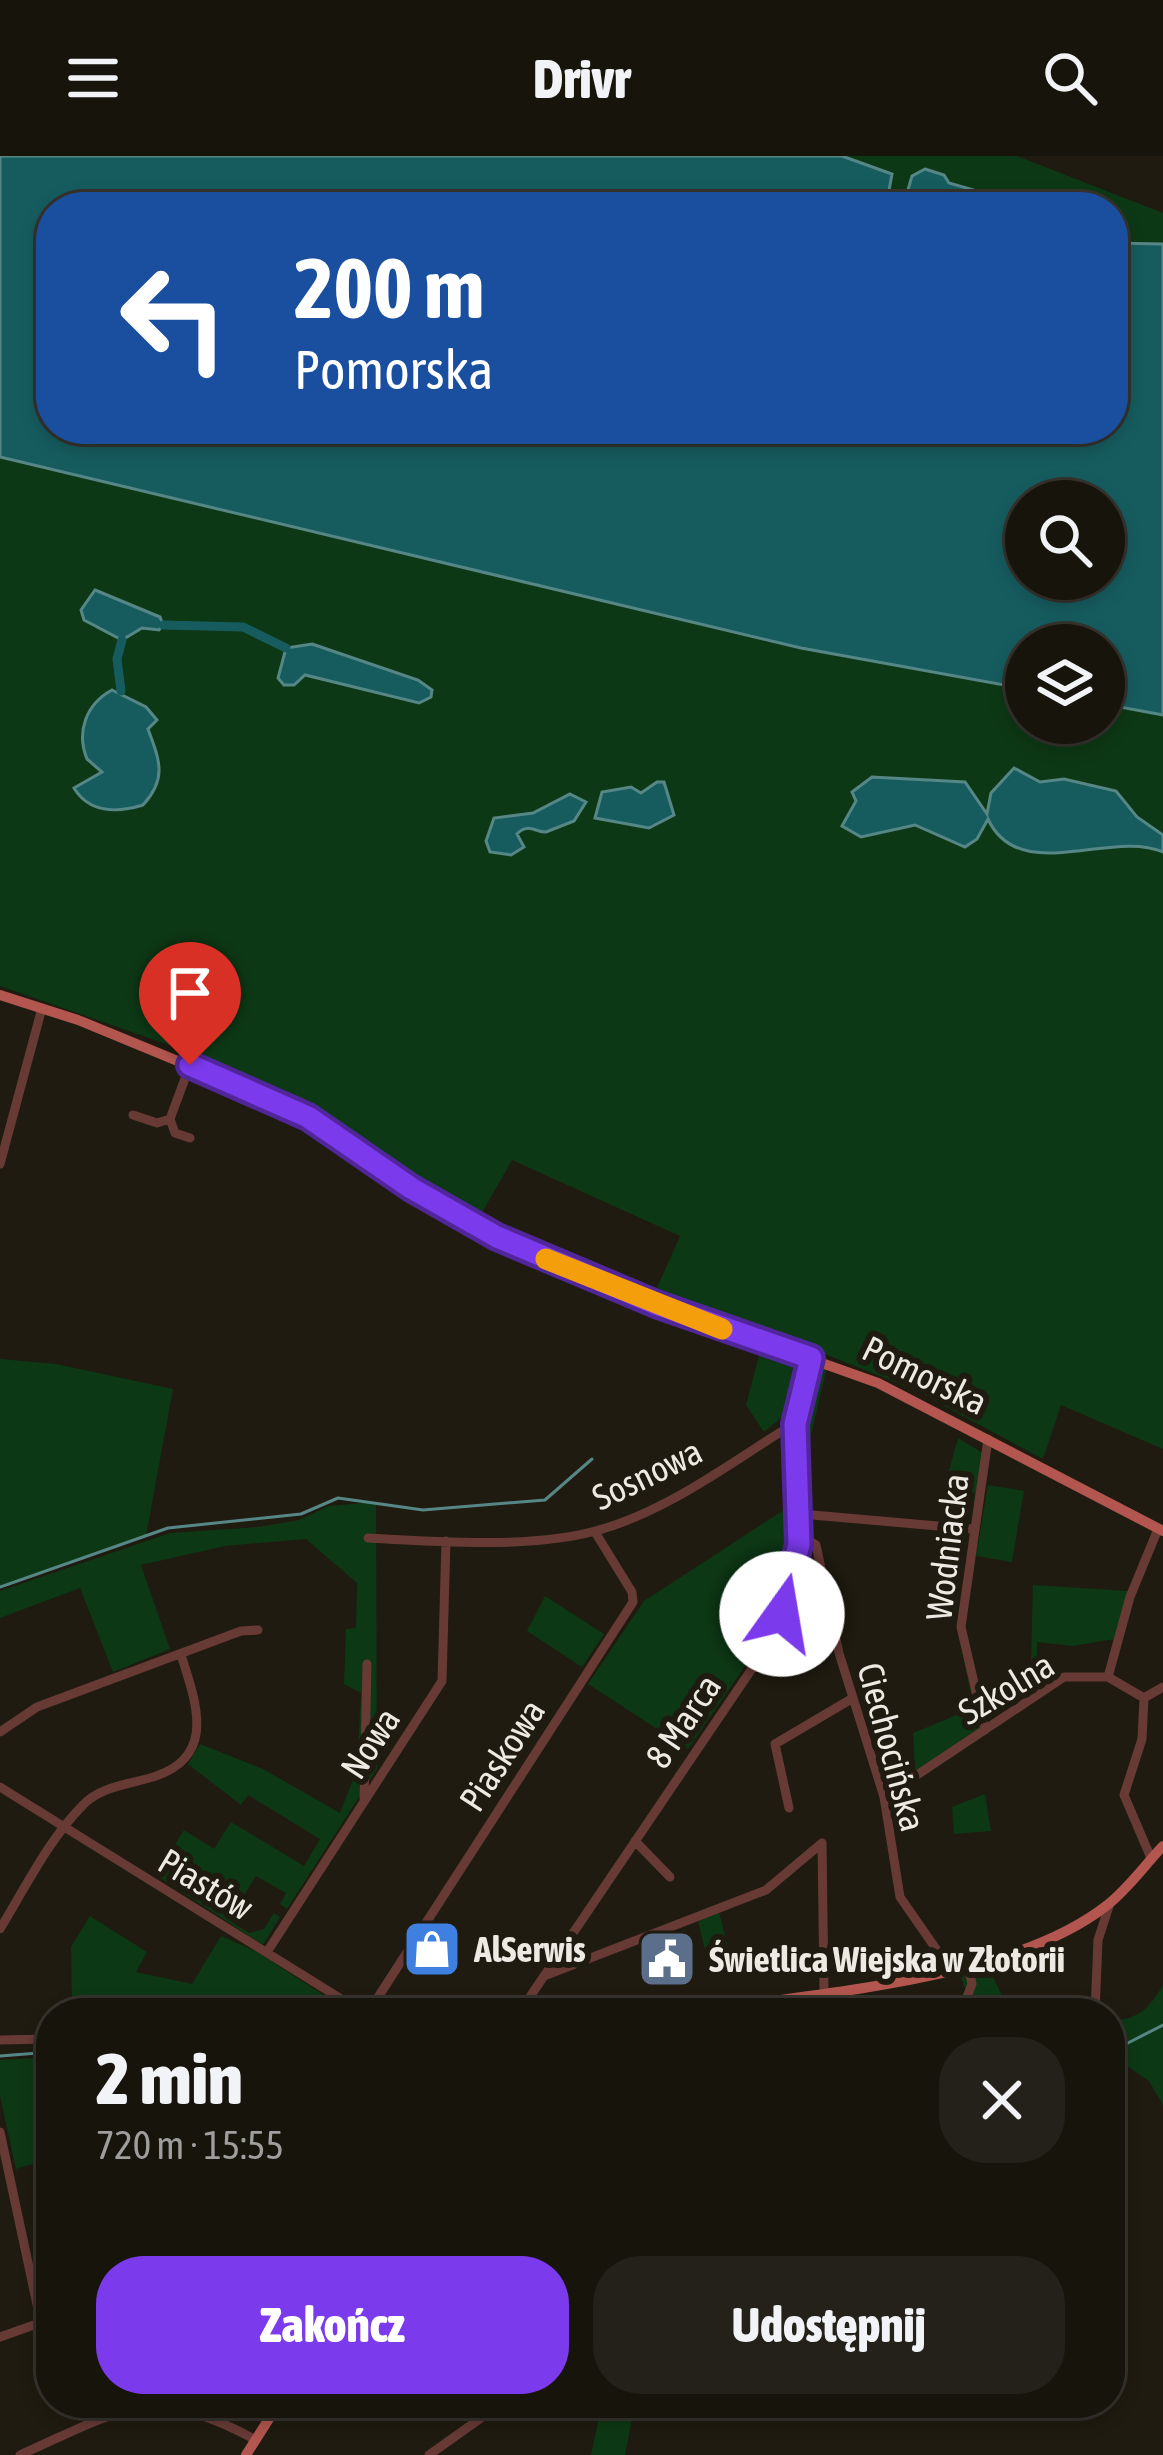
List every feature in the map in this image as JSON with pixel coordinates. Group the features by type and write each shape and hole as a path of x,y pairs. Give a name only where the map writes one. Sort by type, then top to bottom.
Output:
{"main road":[{"name":"Pomorska","path":"0,995 190,1065 308,1117 411,1188 497,1237 656,1304 878,1382 1161,1530"},
{"path":"777,1998 950,1969 1034,1946 1110,1903 1163,1846"},
{"path":"246,2455 270,2418"}],"street":[{"path":"0,1164 42,1008"},
{"path":"190,1065 170,1119 176,1132 190,1138"},
{"path":"133,1115 157,1124 170,1119"},
{"name":"8 Marca","path":"529,1998 770,1642 782,1614 800,1534 795,1424 811,1358"},
{"name":"Sosnowa","path":"368,1538 446,1541 595,1532 668,1501 795,1424"},
{"name":"Wodniacka","path":"985,1730 961,1627 988,1439"},
{"path":"801,1514 972,1529"},
{"path":"1108,1677 1130,1597 1161,1530"},
{"name":"Piaskowa","path":"378,1998 633,1602 632,1592 595,1532"},
{"name":"Ciechocińska","path":"800,1534 817,1545 853,1698 884,1797 900,1897 950,1969"},
{"name":"Nowa","path":"267,1952 442,1681 446,1541"},
{"path":"0,1732 37,1707 241,1631 258,1630"},
{"path":"0,1929 65,1830 93,1797 166,1773 190,1750 199,1718 181,1655"},
{"path":"364,1802 367,1664"},
{"name":"Szkolna","path":"884,1797 1064,1677 1108,1677 1144,1698"},
{"path":"1151,1858 1124,1796 1143,1731 1144,1698 1163,1687"},
{"path":"789,1808 775,1744 853,1698"},
{"name":"Piastów","path":"0,1787 340,1998"},
{"path":"635,1841 670,1877"},
{"path":"544,1976 766,1890 822,1843 824,1990"},
{"path":"1095,1998 1095,1959 1110,1903"},
{"path":"967,1998 972,1984 968,1965"},
{"path":"0,2040 36,2039"},
{"path":"0,2132 36,2280"},
{"path":"0,2337 36,2324"},
{"path":"20,2455 103,2418"},
{"path":"197,2418 256,2440"},
{"path":"429,2455 484,2418"}],"green space":[{"path":"843,156 1017,156 1109,192 978,192 949,184 938,171 925,169 910,181 907,192 889,192 892,174"},
{"path":"1128,199 1163,213 1163,244 1128,243"},
{"path":"0,240 36,373 36,444 879,444 1034,480 1005,480 1005,600 1125,600 1125,501 1163,510 1163,1449 1061,1405 1043,1459 913,1389 807,1347 652,1299 680,1236 512,1160 479,1218 299,1104 189,1052 0,986"},
{"path":"760,1352 827,1367 802,1473 791,1400 786,1414 764,1432 746,1405"},
{"path":"0,1359 56,1364 173,1389 146,1536 0,1587"},
{"path":"958,1438 986,1455 964,1630 985,1724 886,1791 883,1782 890,1785 915,1769 913,1733 974,1708 958,1632 975,1493 944,1489"},
{"path":"988,1485 1024,1491 1012,1562 976,1556"},
{"path":"376,1502 377,1769 287,1909 280,1904 286,1893 256,1876 229,1920 249,1933 264,1929 274,1913 280,1917 263,1945 156,1875 184,1830 214,1849 231,1822 304,1866 320,1839 248,1795 241,1805 188,1764 200,1744 263,1769 340,1813 357,1769 361,1693 344,1684 346,1629 356,1628 357,1583 306,1539 225,1546 141,1565 170,1649 113,1672 80,1588 0,1618 0,1591 170,1533 258,1527 299,1520 329,1506"},
{"path":"796,1502 797,1547 774,1624 688,1749 588,1684 644,1601"},
{"path":"1033,1585 1128,1591 1115,1639 1072,1646 1037,1642 1038,1689 1030,1695"},
{"path":"545,1596 604,1634 582,1667 527,1631"},
{"path":"985,1794 991,1831 954,1834 952,1807"},
{"path":"719,1912 731,1959 708,1963 698,1921"},
{"path":"90,1916 147,1952 136,1972 192,1984 221,1936 257,1952 328,1998 72,1998 71,1947"},
{"path":"988,1966 1003,1998 960,1998 965,1990 960,1973"},
{"path":"1163,1985 1163,2105 1149,2081 1125,2064 1125,2019 1153,2000"},
{"path":"36,2058 36,2163 16,2169 0,2096 0,2060"},
{"path":"599,2418 632,2418 625,2455 591,2455"}],"water":[{"path":"0,156 842,156 892,174 889,192 36,192 36,444 1128,444 1128,243 1163,244 1163,715 1125,708 1125,624 1005,624 1005,685 801,648 0,457"},
{"path":"925,169 944,175 949,183 980,192 907,192 912,176"},
{"path":"95,590 160,617 163,625 159,630 142,628 122,640 84,620 81,610"},
{"path":"312,644 418,680 432,690 431,697 419,703 305,675 294,685 284,685 278,678 286,648"},
{"path":"112,690 146,707 157,720 148,729 158,759 156,786 143,805 123,809 96,806 74,788 102,772 87,759 83,729 90,711"},
{"path":"1014,768 1040,782 1064,779 1116,791 1137,817 1163,835 1163,852 1142,847 1043,853 1021,849 1002,839 988,819 977,839 965,847 915,825 861,837 842,826 856,801 852,792 872,777 965,782 987,814 991,793"},
{"path":"664,782 674,815 649,828 595,818 602,792 631,787 641,793"},
{"path":"570,794 586,802 574,821 546,832 521,831 517,834 524,847 511,855 490,852 486,841 494,818 533,813"}],"waterway":[{"path":"163,625 243,627 286,648"},
{"path":"121,691 117,659 122,640"},
{"path":"0,1587 168,1528 301,1514 338,1498 423,1510 545,1500 592,1459"},
{"path":"1125,2044 1163,2025"},
{"path":"0,2056 36,2053"}],"slow traffic":[{"path":"546,1259 722,1329"}],"place":[{"name":"AlSerwis","path":"432,1949"},
{"name":"Świetlica Wiejska w Złotorii","path":"667,1959"}],"route":[{"path":"190,1065 308,1117 411,1188 497,1237 736,1335 811,1358 795,1424 799,1544 782,1614"}]}
